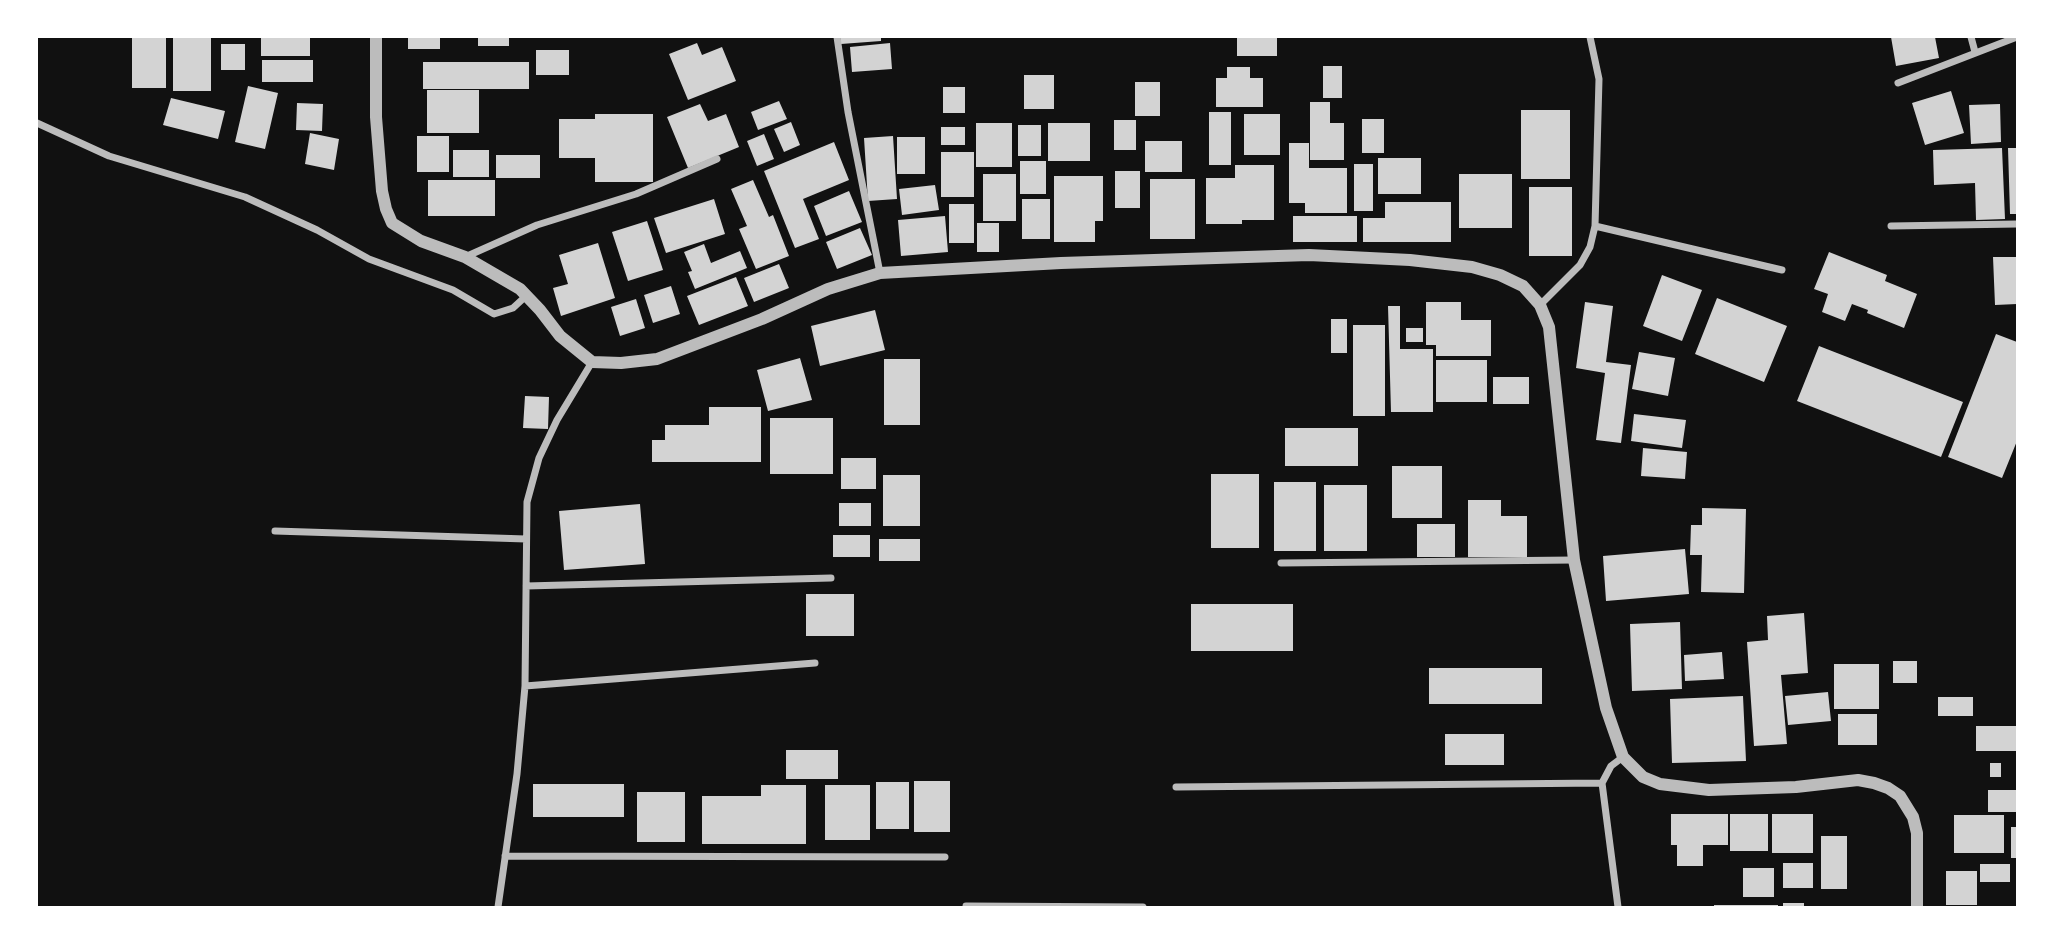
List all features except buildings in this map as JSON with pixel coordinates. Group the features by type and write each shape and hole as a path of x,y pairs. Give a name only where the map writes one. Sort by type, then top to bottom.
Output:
{"street":[{"path":"376,37 376,117 386,209 392,223 421,241 464,257 520,289 560,336 592,362 621,363 657,359 762,319 828,289 880,273 1061,262 1309,255 1367,257 1472,267 1500,275 1523,286 1540,305 1549,327 1574,560 1606,708 1623,757 1643,777 1660,784 1709,790 1796,787 1858,780 1888,789 1900,796 1908,806 1917,833 1917,907"},
{"path":"837,37 848,112 880,273"},
{"path":"1540,305 1580,265 1590,247 1595,226 1599,79 1590,37"},
{"path":"1971,37 1975,52"},
{"path":"1898,83 2017,37"},
{"path":"37,123 109,156 245,197 317,230 369,259 453,290 494,314 513,307 526,296"},
{"path":"464,257 537,225 636,194 717,159"},
{"path":"1891,226 2017,224"},
{"path":"1595,226 1782,270"},
{"path":"498,907 517,774 524,686 527,502 539,458 557,420 592,362"},
{"path":"275,531 526,539"},
{"path":"1281,563 1574,560"},
{"path":"526,586 831,578"},
{"path":"524,686 815,663"},
{"path":"1618,907 1602,783 1611,766 1623,757"},
{"path":"1177,787 1602,783"},
{"path":"505,856 945,857"},
{"path":"966,906 1143,907"}]}
